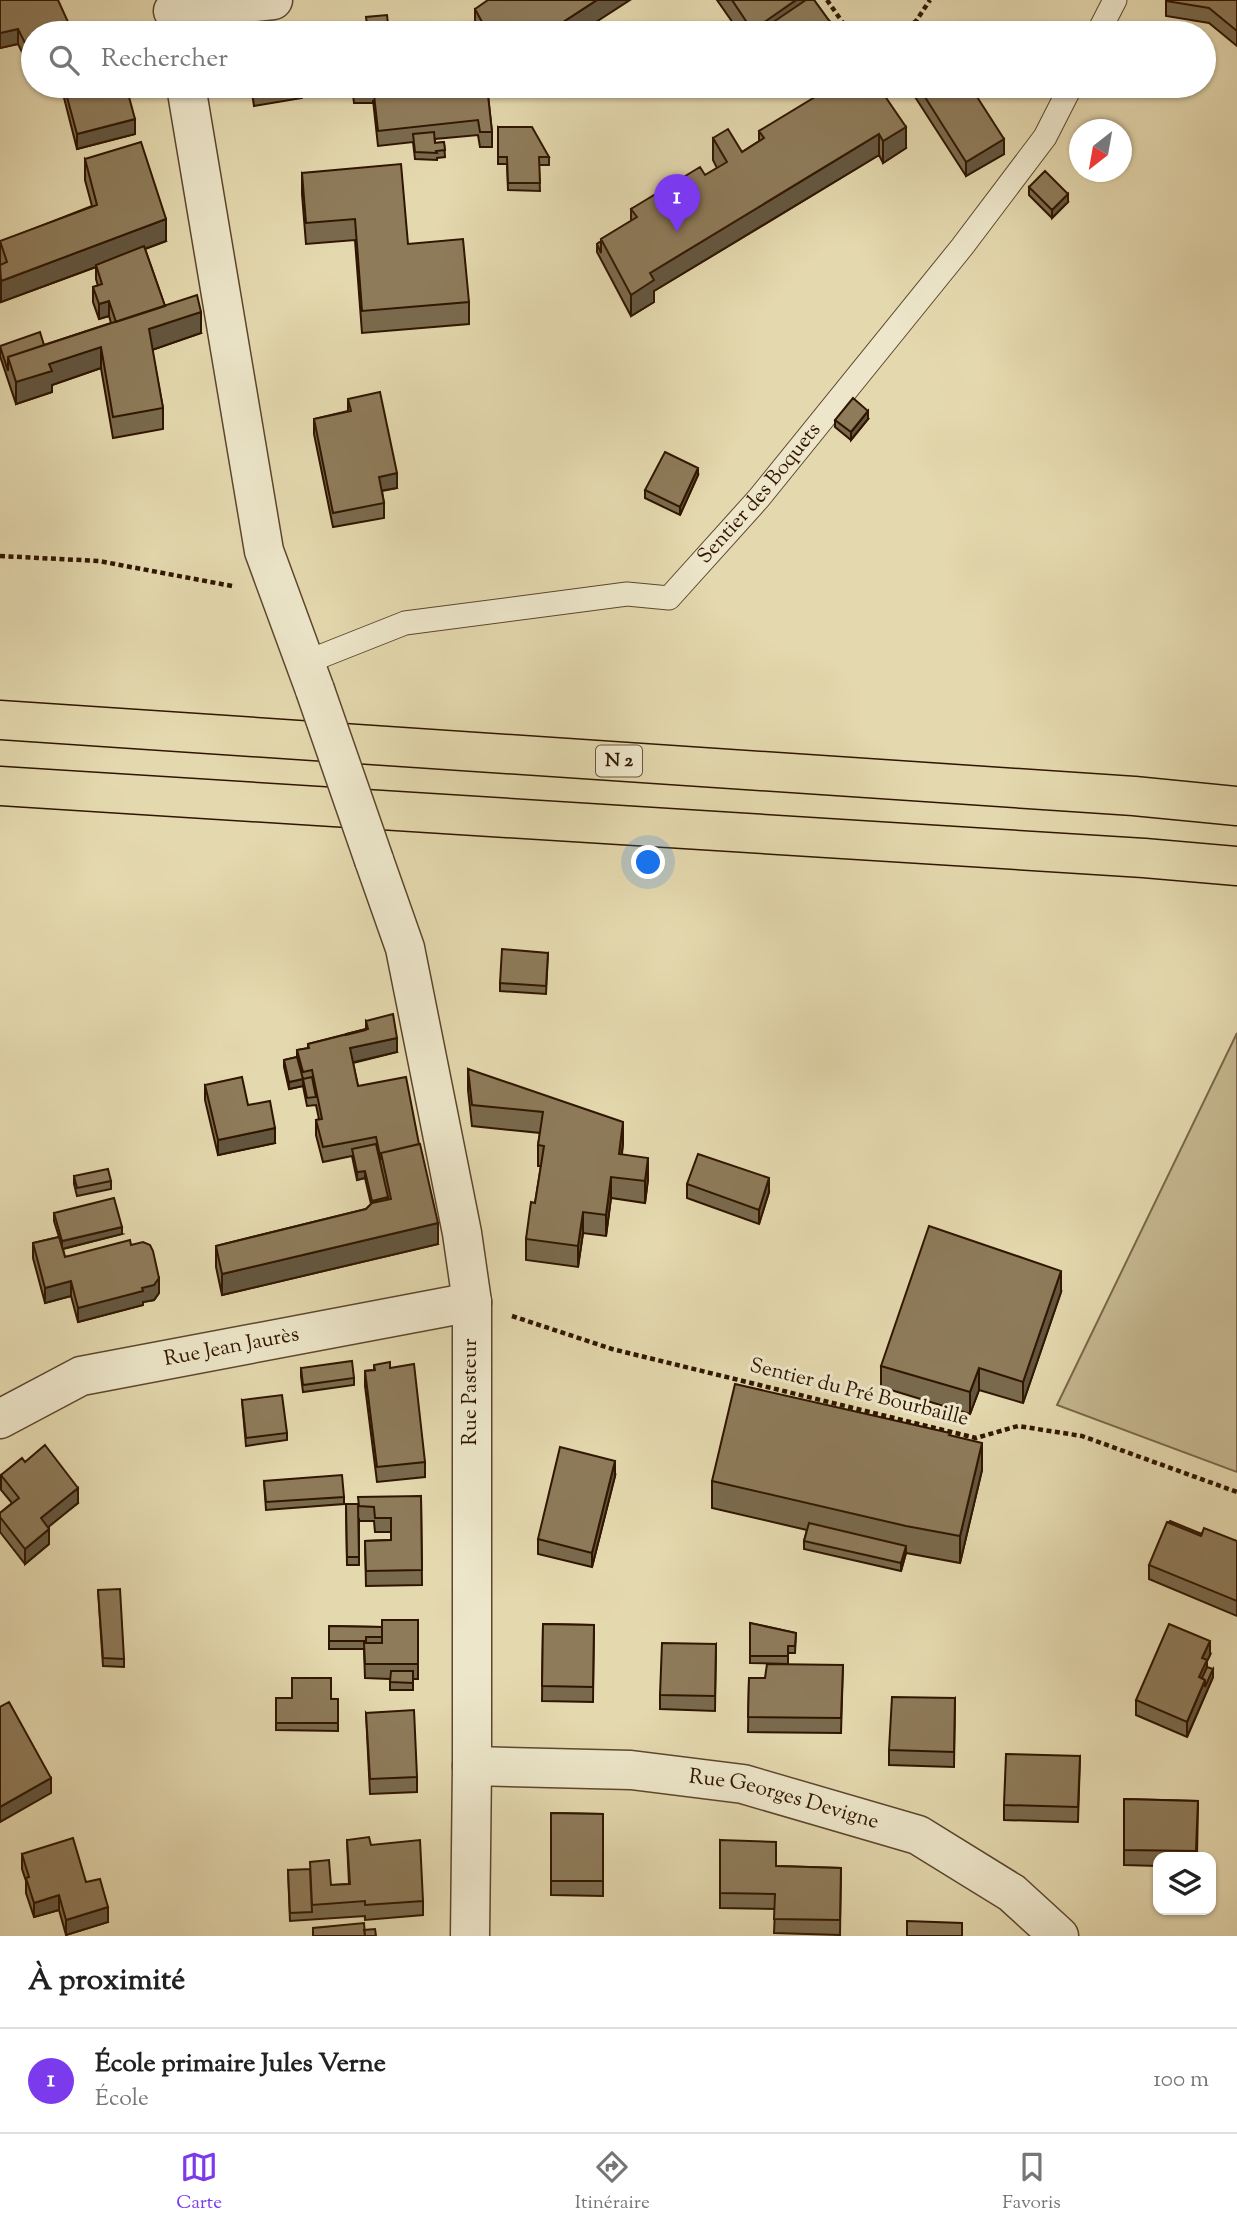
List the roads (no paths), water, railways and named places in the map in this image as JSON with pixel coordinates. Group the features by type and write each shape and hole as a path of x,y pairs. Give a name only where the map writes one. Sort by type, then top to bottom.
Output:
{"highway":[{"name":"N 2","path":"0,720 1134,796 1237,806"},
{"path":"0,786 1237,866"}],"street":[{"path":"171,15 272,0"},
{"name":"Rue Pasteur","path":"188,98 264,551 405,948 462,1233 472,1302 470,1936"},
{"name":"Rue Jean Jaurès","path":"0,1419 81,1376 472,1302"},
{"name":"Rue Georges Devigne","path":"472,1766 631,1770 743,1784 918,1835 1012,1892 1059,1936"}],"lane":[{"path":"1104,21 1115,0"},
{"name":"Sentier des Boquets","path":"309,677 405,623 627,594 669,598 759,498 962,247 1045,137 1066,98"}],"place":[{"name":"École primaire Jules Verne","path":"677,232"}]}
